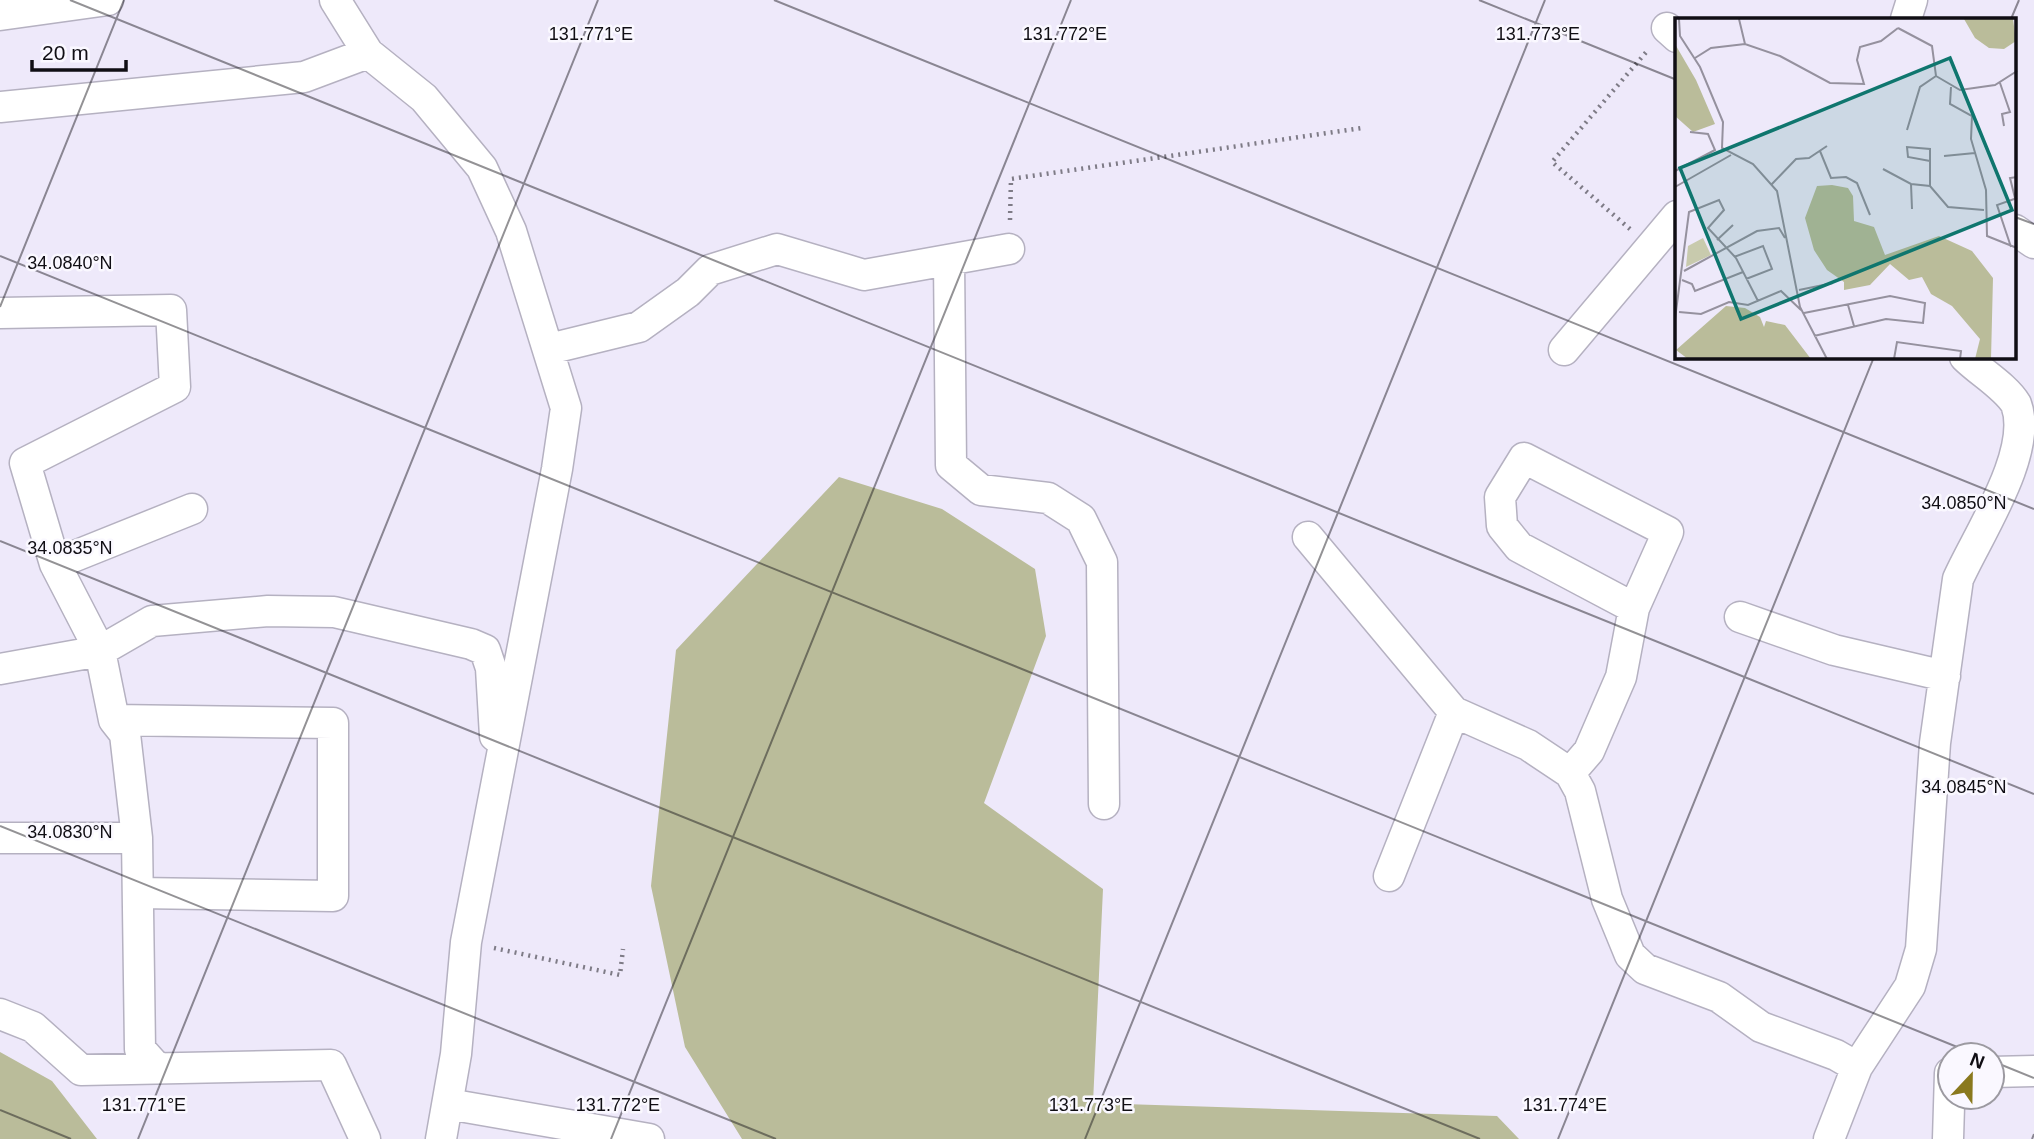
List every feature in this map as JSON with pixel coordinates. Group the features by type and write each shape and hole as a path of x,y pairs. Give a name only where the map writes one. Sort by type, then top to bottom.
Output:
{"street":[{"path":"0,15 108,0"},
{"path":"335,0 349,27 368,53 424,98 482,168 511,231 566,408 557,469 466,942 456,1054 440,1139"},
{"path":"1906,18 1912,0"},
{"path":"0,107 304,77 368,53"},
{"path":"1564,350 1675,218"},
{"path":"2016,231 2034,243"},
{"path":"548,349 639,327 688,292 710,270 777,249 864,275 1009,249"},
{"path":"949,260 951,465 981,490 1048,498 1081,519 1102,562 1104,804"},
{"path":"0,313 172,310 175,387 25,463 55,564 100,651 114,720 125,734 137,838 139,1049 157,1068"},
{"path":"1829,1139 1857,1067 1910,986 1921,949 1935,743 1958,579 1967,558 2010,489 2025,428 2016,403 1967,359"},
{"path":"1570,774 1589,751 1621,677 1634,608 1668,532 1524,458 1500,498 1502,526 1519,547 1634,608"},
{"path":"55,564 192,509"},
{"path":"1308,537 1454,712 1528,745 1570,774 1580,791 1608,899 1630,955 1646,969 1719,997 1761,1027 1836,1055 1857,1067"},
{"path":"0,668 100,651 152,621 268,611 334,612 471,644 485,650 491,668 497,782"},
{"path":"1740,617 1834,650 1945,676"},
{"path":"1389,876 1454,712"},
{"path":"114,720 333,723 333,896 138,893"},
{"path":"0,838 137,838"},
{"path":"0,1014 33,1027 81,1070 331,1065 365,1139"},
{"path":"2006,1072 2034,1071"},
{"path":"448,1104 649,1139"},
{"path":"1948,1139 1949,1111"}],"path":[{"path":"1651,247 1552,162 1672,32"},
{"path":"1009,249 1011,179 1362,128"},
{"path":"466,942 620,975 623,949"}],"green space":[{"path":"839,477 942,509 1035,569 1046,636 984,803 1103,889 1093,1103 1497,1116 1519,1139 742,1139 685,1047 651,886 676,650"},
{"path":"0,1052 52,1081 97,1139 0,1139"}]}
